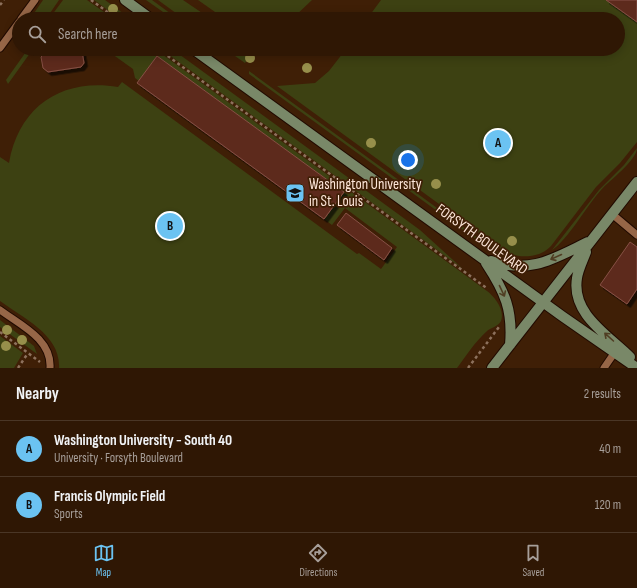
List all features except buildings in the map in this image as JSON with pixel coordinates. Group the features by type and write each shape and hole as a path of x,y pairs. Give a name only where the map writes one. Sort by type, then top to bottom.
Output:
{"main road":[{"path":"125,0 141,12"},
{"name":"FORSYTH BOULEVARD","path":"203,56 543,302 637,368"},
{"path":"492,368 637,182"},
{"path":"482,258 514,267 527,266 552,259 591,241"},
{"path":"591,241 577,278 577,297 583,311 594,324 637,364"},
{"path":"482,258 499,285 510,312 510,346"}],"lane":[{"path":"26,12 35,0"},
{"path":"0,48 12,32"},
{"path":"612,214 637,235"},
{"path":"0,310 37,337 44,345 49,354 47,366"},
{"path":"604,368 615,352"}],"path":[{"path":"0,5 4,0"},
{"path":"91,0 107,12"},
{"path":"168,56 490,291"},
{"path":"468,368 493,333 501,325"},
{"path":"0,332 47,366"},
{"path":"18,368 28,353"}],"green space":[{"path":"43,0 59,0 51,12 35,12"},
{"path":"63,0 87,0 104,12 54,12"},
{"path":"94,0 105,0 121,12 110,12"},
{"path":"146,0 152,0 168,12 163,12"},
{"path":"158,0 183,0 201,12 174,12"},
{"path":"198,0 312,0 299,12 215,12"},
{"path":"381,0 606,0 623,12 372,12"},
{"path":"625,13 637,22 637,142 620,163 596,187 551,246 536,255 517,256 505,252 277,86 315,83 329,71 341,56 625,56"},
{"path":"23,56 28,56 8,84 6,80"},
{"path":"115,56 157,56 139,81 135,78 133,69"},
{"path":"157,56 165,56 487,291 496,300 502,313 500,323 488,330 482,336 457,368 59,368 58,356 54,346 47,337 39,328 0,301 0,157 9,163 14,143 22,126 33,112 46,100 62,92 79,87 98,85 118,87 122,82 357,254 359,253 381,269 397,247 345,208 332,225 324,219 344,192"},
{"path":"171,56 182,56 420,230 463,269"},
{"path":"235,56 250,56 245,63"},
{"path":"249,71 509,259 492,251 249,74"},
{"path":"637,148 636,153 628,164 601,190 571,231 552,250 599,190 624,165"},
{"path":"0,320 34,346 37,354 0,327"},
{"path":"0,336 23,353 14,368 0,368"}],"place":[{"name":"Washington University - South 40","path":"498,143"},
{"name":"Washington University in St. Louis","path":"295,193"},
{"name":"Francis Olympic Field","path":"170,226"}]}
